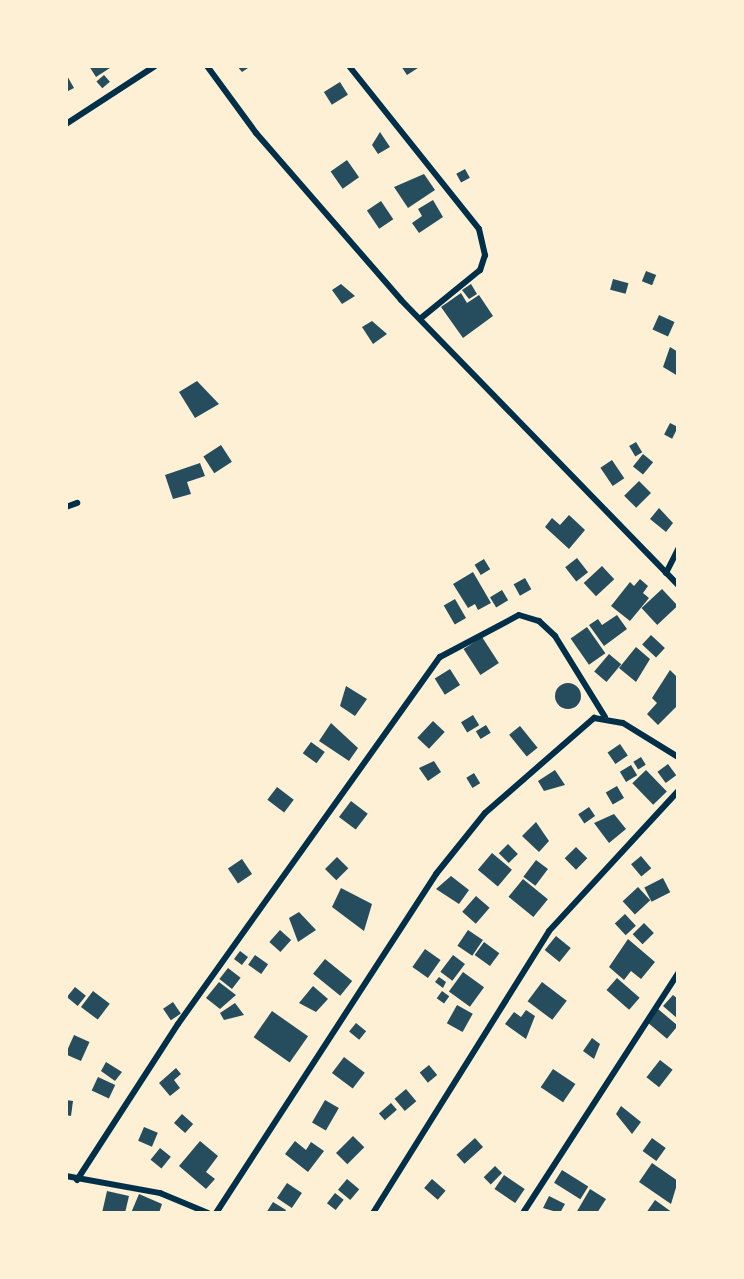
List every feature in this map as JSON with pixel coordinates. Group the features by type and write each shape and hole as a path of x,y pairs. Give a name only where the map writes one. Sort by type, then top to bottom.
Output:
{"street":[{"path":"66,124 155,66"},
{"path":"207,66 256,133 420,319 678,585"},
{"path":"349,66 479,229 484,255 480,270 420,319"},
{"path":"66,507 77,503"},
{"path":"666,573 678,549"},
{"path":"77,1180 178,1024 440,657 519,615 539,621 555,636 605,717 678,757"},
{"path":"216,1213 436,874 485,813 594,718 605,717"},
{"path":"373,1213 549,931 678,791"},
{"path":"523,1213 678,973"},
{"path":"66,1176 77,1180 160,1193 208,1213"}],"building":[{"path":"89,66 113,66 96,77"},
{"path":"237,66 251,66 242,72"},
{"path":"401,66 421,66 407,75"},
{"path":"66,74 74,88 66,92"},
{"path":"104,75 110,82 102,88 96,82"},
{"path":"340,82 348,95 332,105 324,92"},
{"path":"380,132 390,147 378,154 372,145"},
{"path":"347,160 359,177 343,189 331,171"},
{"path":"465,169 470,178 461,183 456,174"},
{"path":"424,174 435,190 408,208 394,187"},
{"path":"433,200 443,217 419,233 412,223 422,216 418,209"},
{"path":"381,201 393,219 379,229 367,211"},
{"path":"646,271 656,275 652,285 642,281"},
{"path":"613,279 628,283 626,294 610,290"},
{"path":"341,284 355,296 342,304 332,290"},
{"path":"471,284 477,294 469,299 462,290"},
{"path":"461,293 467,303 479,295 493,316 463,338 441,307"},
{"path":"659,315 675,322 668,337 652,330"},
{"path":"372,321 387,334 373,344 362,327"},
{"path":"670,347 678,352 678,376 663,367"},
{"path":"197,381 219,404 195,418 179,392"},
{"path":"670,423 678,427 672,439 664,435"},
{"path":"636,442 642,452 635,456 629,446"},
{"path":"221,445 232,462 214,473 203,456"},
{"path":"643,454 653,462 643,475 633,466"},
{"path":"612,460 624,478 613,486 600,468"},
{"path":"200,463 205,476 187,482 191,494 173,499 165,475"},
{"path":"639,481 651,493 636,508 624,496"},
{"path":"659,508 673,523 666,532 650,519"},
{"path":"569,515 585,530 569,549 545,527 552,518 560,525"},
{"path":"577,558 588,572 576,581 565,567"},
{"path":"484,559 490,569 481,575 475,565"},
{"path":"602,566 614,579 596,596 584,583"},
{"path":"473,572 491,603 478,610 475,604 468,608 453,584"},
{"path":"525,578 531,589 520,596 514,584"},
{"path":"640,579 648,586 643,593 649,598 630,621 611,606 630,582 634,586"},
{"path":"662,589 678,606 657,625 642,608"},
{"path":"502,590 508,600 496,607 490,597"},
{"path":"455,599 466,618 455,625 444,606"},
{"path":"617,615 627,629 604,646 589,625 598,619 602,625"},
{"path":"587,627 605,653 589,665 571,638"},
{"path":"651,635 665,648 656,657 642,645"},
{"path":"482,637 499,663 480,675 464,649"},
{"path":"636,647 650,659 636,682 619,668"},
{"path":"609,654 621,664 606,682 594,672"},
{"path":"450,669 460,685 445,695 435,679"},
{"path":"670,670 678,678 678,705 658,725 647,714 657,703 652,698"},
{"path":"568,683 577,687 581,696 577,705 568,709 559,705 555,696 559,687"},
{"path":"346,686 367,699 355,716 340,706"},
{"path":"473,715 479,725 467,732 461,722"},
{"path":"433,721 445,732 429,749 417,738"},
{"path":"331,723 358,748 349,761 319,741"},
{"path":"486,725 491,733 481,739 476,731"},
{"path":"520,726 538,748 527,757 509,735"},
{"path":"311,742 325,752 317,763 303,753"},
{"path":"620,744 628,756 615,764 608,752"},
{"path":"641,757 646,765 638,769 633,762"},
{"path":"434,761 441,772 428,781 419,768"},
{"path":"668,764 676,775 666,783 657,772"},
{"path":"631,765 637,775 626,782 620,772"},
{"path":"555,770 565,785 544,791 538,781"},
{"path":"646,770 667,792 653,805 632,783"},
{"path":"474,773 480,783 472,788 466,778"},
{"path":"617,786 624,798 613,805 606,792"},
{"path":"277,787 294,800 284,812 267,800"},
{"path":"351,801 368,814 356,830 339,817"},
{"path":"589,807 595,816 584,823 578,814"},
{"path":"614,814 626,829 609,843 594,823"},
{"path":"536,822 549,841 539,852 522,836"},
{"path":"508,844 518,854 509,863 499,853"},
{"path":"576,847 587,858 576,870 565,858"},
{"path":"492,853 512,870 498,887 478,870"},
{"path":"641,856 651,868 641,877 631,864"},
{"path":"337,857 348,868 336,880 325,869"},
{"path":"242,859 252,874 238,883 228,869"},
{"path":"536,860 548,869 535,886 523,877"},
{"path":"451,876 469,890 459,904 436,889"},
{"path":"663,878 670,892 652,902 644,888"},
{"path":"523,879 548,899 533,917 509,897"},
{"path":"638,887 650,900 635,914 623,901"},
{"path":"341,888 372,904 364,931 332,907"},
{"path":"476,896 490,908 476,924 462,912"},
{"path":"299,912 316,930 298,942 289,918"},
{"path":"625,914 636,926 626,935 615,924"},
{"path":"644,923 654,933 643,944 633,934"},
{"path":"280,930 291,940 280,952 269,942"},
{"path":"468,930 483,940 472,956 457,946"},
{"path":"556,936 571,948 559,962 545,950"},
{"path":"628,939 655,962 641,979 631,971 624,980 609,967"},
{"path":"484,942 499,953 490,966 475,955"},
{"path":"425,949 441,960 428,978 412,967"},
{"path":"240,951 248,957 242,965 234,959"},
{"path":"255,955 268,964 261,974 248,965"},
{"path":"453,955 465,964 452,981 440,972"},
{"path":"325,959 352,981 340,996 313,974"},
{"path":"228,968 241,978 232,989 219,979"},
{"path":"463,972 484,987 470,1007 449,991"},
{"path":"439,977 446,982 443,988 435,982"},
{"path":"617,978 640,998 629,1010 607,990"},
{"path":"219,982 236,995 220,1009 206,998"},
{"path":"542,982 567,1001 552,1020 528,1001"},
{"path":"313,986 328,999 316,1012 299,1003"},
{"path":"75,987 86,996 78,1006 67,997"},
{"path":"93,991 110,1004 98,1020 81,1007"},
{"path":"442,991 449,996 444,1004 437,998"},
{"path":"673,995 678,999 678,1019 663,1006"},
{"path":"173,1002 181,1014 171,1020 163,1009"},
{"path":"235,1003 244,1015 224,1020 220,1013"},
{"path":"457,1005 473,1014 463,1032 447,1023"},
{"path":"658,1009 678,1026 667,1039 647,1022"},
{"path":"526,1010 535,1016 526,1039 505,1024 514,1012 521,1017"},
{"path":"272,1011 308,1036 290,1062 254,1037"},
{"path":"356,1023 366,1031 359,1040 349,1032"},
{"path":"74,1035 90,1042 81,1061 66,1054"},
{"path":"592,1038 600,1044 594,1059 583,1051"},
{"path":"344,1057 365,1073 353,1089 332,1073"},
{"path":"660,1060 673,1070 659,1087 646,1077"},
{"path":"106,1062 122,1072 115,1081 101,1071"},
{"path":"429,1065 437,1075 428,1083 420,1073"},
{"path":"176,1068 181,1074 174,1080 180,1088 170,1096 159,1083"},
{"path":"553,1069 575,1084 563,1102 541,1087"},
{"path":"98,1077 115,1085 109,1099 92,1091"},
{"path":"406,1089 416,1101 405,1111 395,1099"},
{"path":"66,1100 73,1101 71,1116 66,1115"},
{"path":"325,1100 339,1108 326,1131 312,1123"},
{"path":"391,1103 397,1110 385,1120 379,1113"},
{"path":"621,1106 641,1122 632,1134 616,1114"},
{"path":"182,1114 193,1124 185,1133 174,1123"},
{"path":"144,1127 158,1133 152,1147 138,1141"},
{"path":"353,1136 364,1147 347,1164 336,1153"},
{"path":"475,1138 483,1147 464,1164 456,1155"},
{"path":"652,1138 666,1148 656,1161 643,1151"},
{"path":"200,1141 218,1156 206,1172 215,1179 206,1189 179,1166"},
{"path":"295,1141 306,1150 311,1142 324,1151 308,1172 285,1154"},
{"path":"160,1148 171,1157 161,1168 151,1160"},
{"path":"652,1163 678,1181 671,1204 639,1182"},
{"path":"495,1166 502,1173 491,1184 484,1177"},
{"path":"562,1170 588,1186 580,1199 554,1183"},
{"path":"504,1175 525,1189 515,1203 494,1189"},
{"path":"347,1179 359,1189 350,1200 338,1190"},
{"path":"432,1179 446,1191 438,1200 424,1188"},
{"path":"287,1183 302,1193 292,1208 277,1198"},
{"path":"590,1189 606,1199 597,1213 576,1213"},
{"path":"107,1191 129,1196 125,1213 102,1213"},
{"path":"335,1193 344,1200 336,1210 327,1203"},
{"path":"139,1194 162,1204 159,1213 131,1213"},
{"path":"549,1196 565,1204 560,1213 543,1208"},
{"path":"655,1200 673,1213 646,1213"},
{"path":"273,1202 286,1210 284,1213 266,1213"}]}
